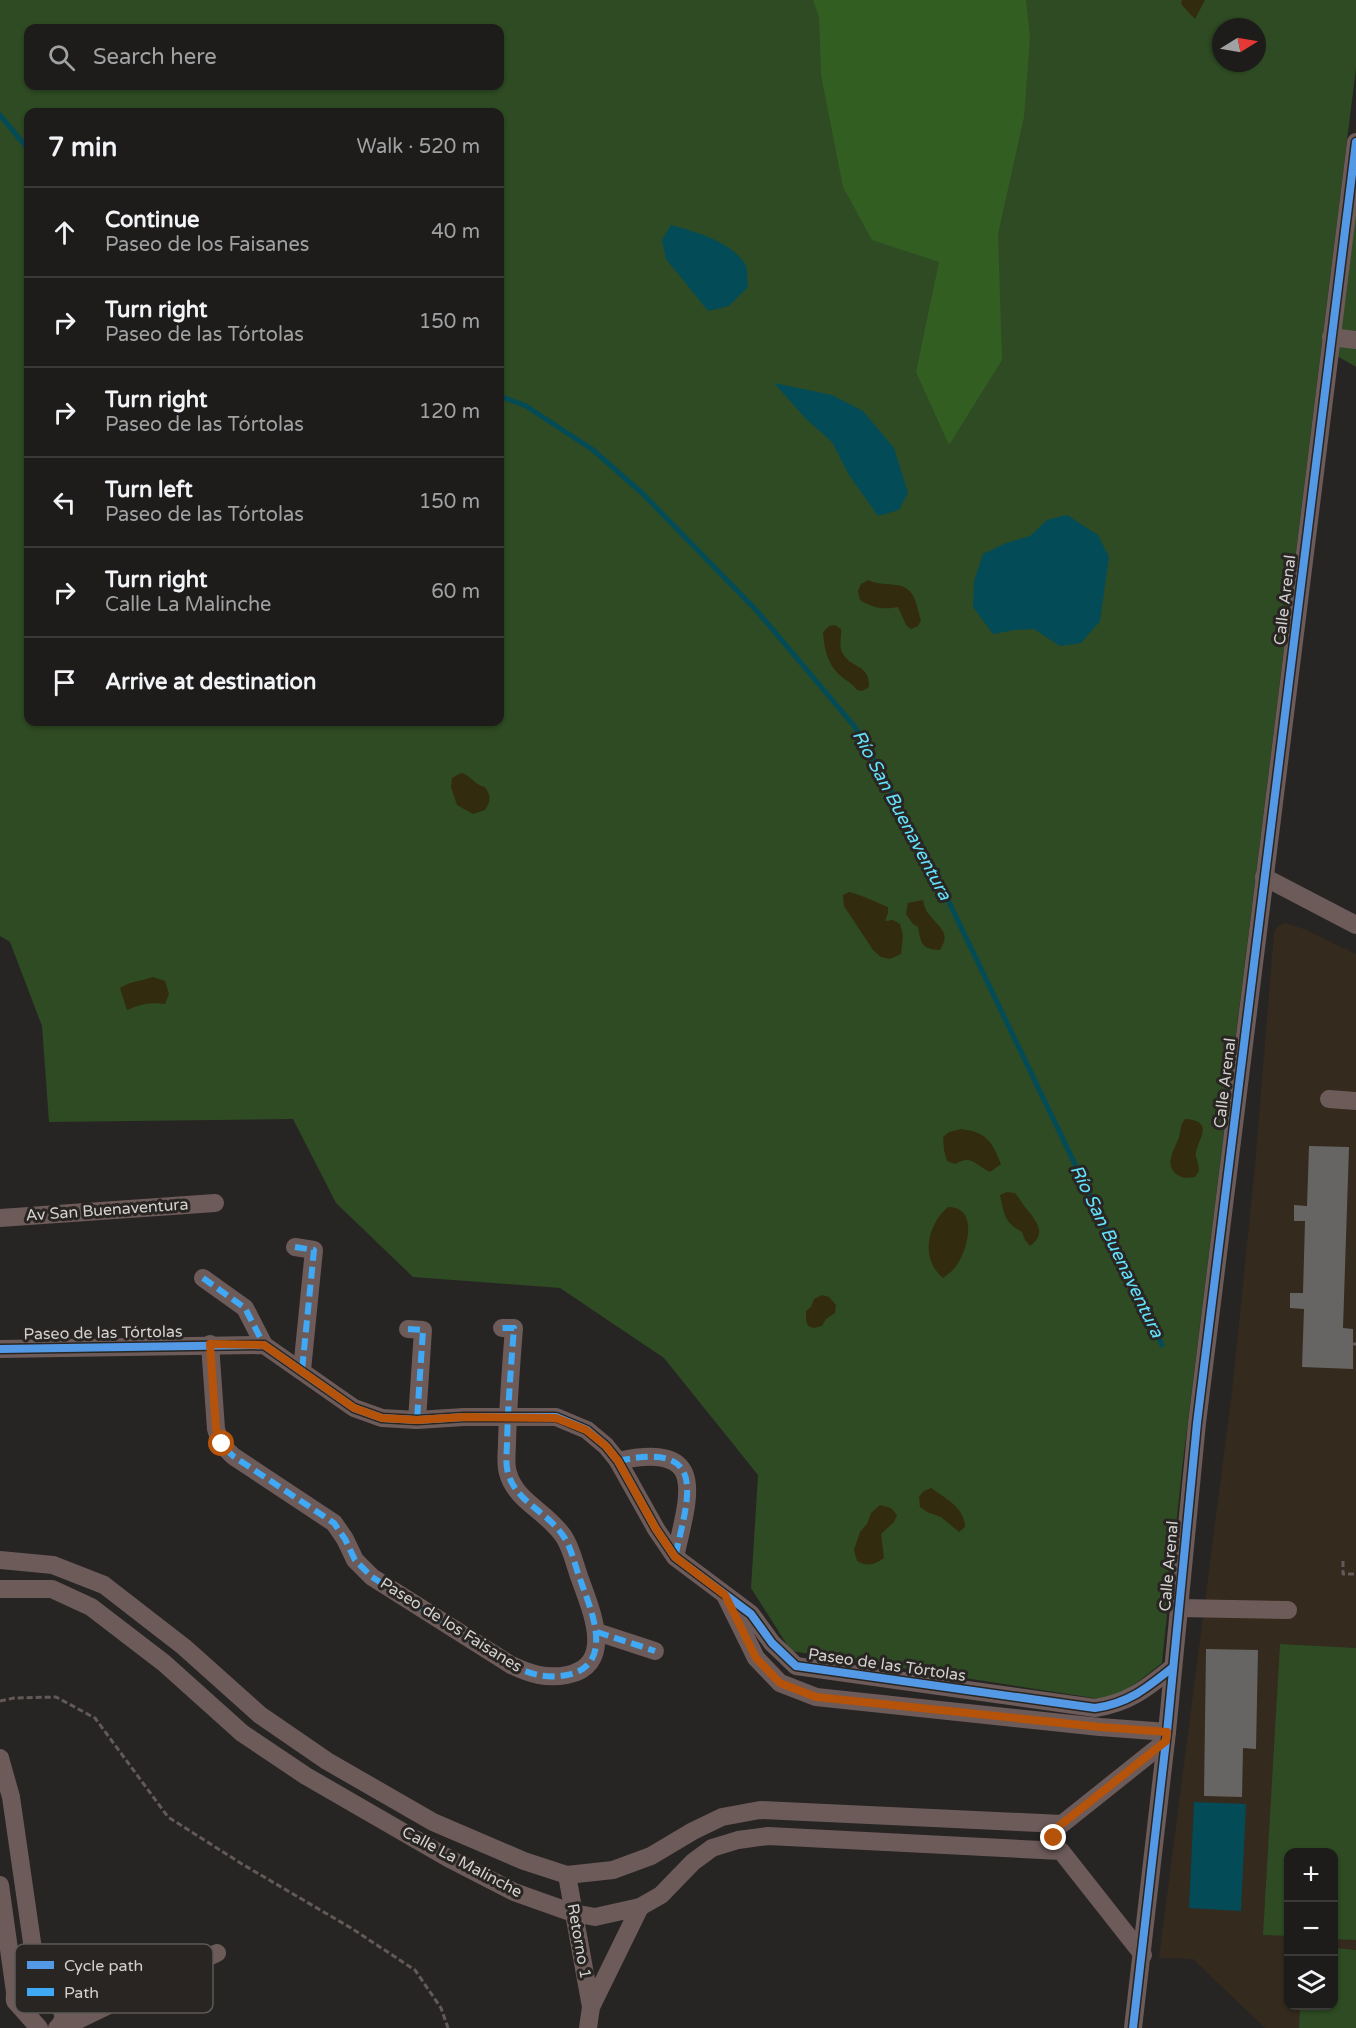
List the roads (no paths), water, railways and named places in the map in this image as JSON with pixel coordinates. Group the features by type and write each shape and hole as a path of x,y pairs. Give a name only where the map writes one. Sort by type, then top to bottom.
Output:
{"street":[{"name":"Calle Arenal","path":"1133,2028 1143,1955 1198,1411 1356,142"},
{"path":"1331,338 1356,340"},
{"path":"1264,876 1356,925"},
{"path":"1329,1099 1356,1101"},
{"name":"Av San Buenaventura","path":"0,1218 214,1203"},
{"path":"295,1247 314,1250 302,1370"},
{"path":"203,1278 245,1308 264,1345"},
{"name":"Paseo de los Faisanes","path":"210,1344 216,1429 222,1444 233,1455 334,1523 355,1560 372,1577 511,1665 533,1675 558,1677 575,1673 590,1663 597,1647 597,1632 566,1539 548,1518 521,1498 512,1486 507,1471 507,1417 514,1328 502,1328"},
{"path":"408,1329 423,1330 417,1420"},
{"name":"Paseo de las Tórtolas","path":"0,1349 210,1344 264,1345 354,1408 382,1418 417,1420 556,1418 586,1430 606,1446 618,1461 656,1529 675,1557 751,1614 772,1643 795,1666 1095,1708 1111,1706 1138,1695 1173,1667"},
{"path":"618,1461 641,1456 662,1456 675,1461 683,1469 688,1485 687,1504 675,1557"},
{"name":"Calle La Malinche","path":"0,1560 53,1565 104,1585 184,1647 260,1715 327,1761 444,1827 524,1861 567,1875 613,1870 651,1856 722,1817 760,1810 1062,1824"},
{"name":"Calle La Malinche","path":"0,1589 52,1589 91,1607 165,1664 242,1733 306,1776 448,1858 514,1892 573,1913 595,1917 640,1907 661,1895 693,1862 712,1848 758,1837 1061,1851"},
{"name":"Paseo de las Tórtolas","path":"725,1595 756,1658 780,1683 816,1697 1166,1736"},
{"path":"1179,1608 1288,1610"},
{"path":"597,1632 655,1651"},
{"path":"1143,1955 1057,1847 1054,1838 1058,1827 1166,1736"},
{"path":"0,1758 11,1797 33,1944"},
{"path":"1008,1850 1016,1837 1010,1822"},
{"name":"Retorno 1","path":"567,1875 591,2007"},
{"path":"0,1885 11,1996 15,2012"},
{"name":"Retorno 1","path":"588,2028 591,2007 640,1907"},
{"path":"213,1955 217,1953"},
{"path":"15,2013 19,2028"},
{"path":"26,2013 39,2028"},
{"path":"60,2024 78,2020 93,2013"}],"water":[{"path":"671,225 701,234 722,244 731,249 745,264 748,287 729,306 708,311 666,259 662,240"},
{"path":"774,383 832,395 863,411 894,448 908,493 899,510 878,516 849,475 832,442 806,419"},
{"path":"1067,515 1098,535 1109,557 1100,621 1081,643 1060,646 1034,629 993,634 973,607 974,581 983,554 1006,543 1030,536 1047,520"},
{"path":"1194,1802 1246,1804 1241,1911 1189,1908"}],"waterway":[{"name":"Río San Buenaventura","path":"0,115 24,144"},
{"name":"Río San Buenaventura","path":"504,398 526,406 593,450 642,493 757,611 855,727 921,844 1162,1345"}]}
